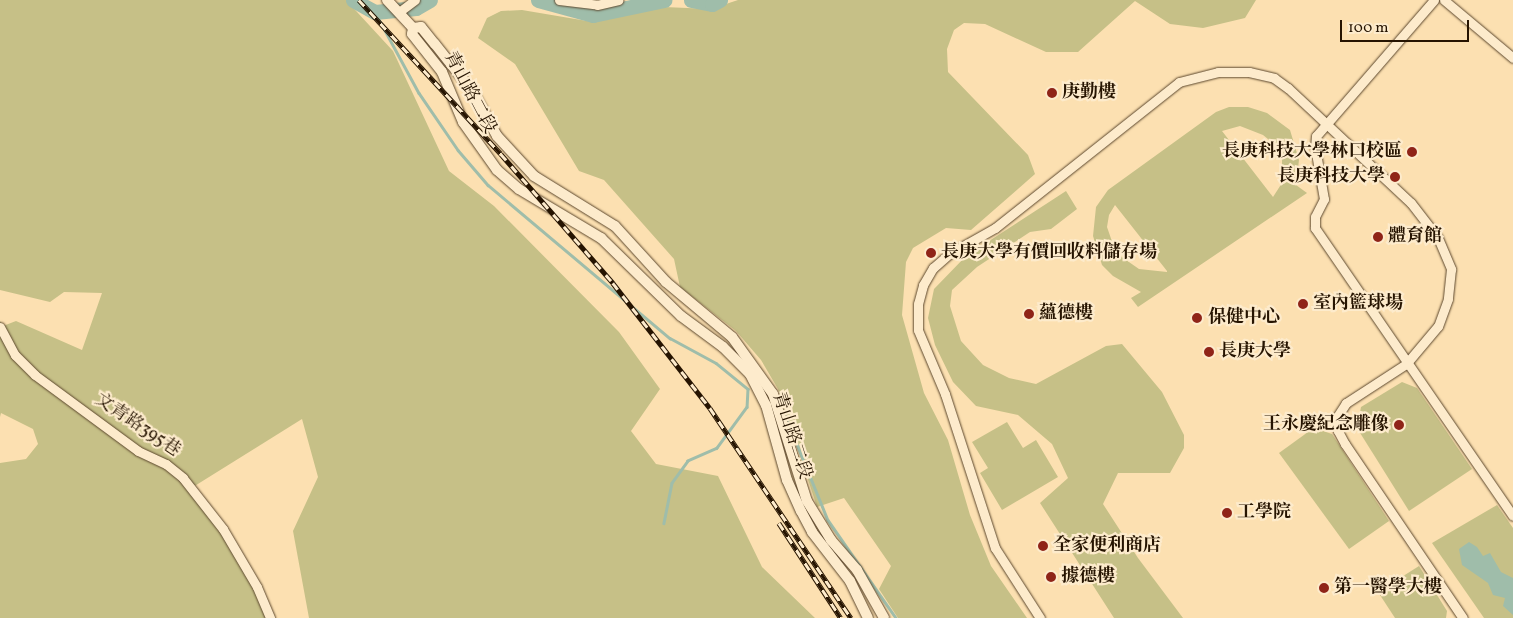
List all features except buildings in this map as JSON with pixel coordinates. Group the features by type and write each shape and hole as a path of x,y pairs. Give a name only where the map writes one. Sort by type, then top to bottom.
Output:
{"street":[{"path":"387,0 414,28"},
{"path":"399,12 415,0"},
{"path":"559,0 597,5 618,0"},
{"path":"1434,0 1316,136 1315,147 1324,199 1315,217 1315,228 1406,364 1418,376 1513,516"},
{"path":"1444,0 1513,58"},
{"name":"青山路二段","path":"868,618 850,581 812,532 801,511 787,480 766,405 750,374 723,347 681,316 602,238 519,189 497,170 463,122 442,72 412,34 414,28 421,27 435,44 473,92 497,136 534,176 615,226 666,282 732,337 773,394 808,501 831,540 857,570 884,618"},
{"path":"1040,618 995,548 944,394 918,330 918,304 928,276 949,254 995,228 1179,82 1218,72 1249,72 1274,78 1411,203 1438,238 1451,269 1448,299 1438,326 1406,364 1346,403 1336,417 1338,431 1463,618"},
{"name":"文青路395巷","path":"0,327 15,355 35,375 138,451 166,464 183,478 223,529 257,586 270,618"}],"shaded area":[{"path":"0,0 346,0 393,51 449,171 494,206 619,332 660,389 631,431 656,464 718,476 762,567 815,618 309,618 293,531 318,477 302,419 193,487 223,523 271,618 0,618 0,463 26,459 38,444 33,429 1,413 0,417 0,321 3,326 16,321 82,350 102,293 64,292 50,302 0,290"},
{"path":"738,0 1256,0 1245,18 1203,28 1170,24 1135,1 1078,52 1046,52 985,24 964,23 954,30 947,49 948,72 1028,155 1035,174 971,230 946,228 913,248 906,262 902,315 924,393 948,440 970,515 991,566 1027,618 898,618 879,589 891,566 844,498 817,507 778,389 761,360 736,331 680,287 674,259 604,180 579,171 515,64 478,38 487,18 501,11 522,10 593,22 664,7 711,9"},
{"path":"1229,107 1248,107 1267,113 1290,130 1299,160 1296,185 1307,193 1138,307 1131,298 1141,292 1113,276 1102,265 1093,236 1096,207 1108,190 1216,112","holes":["1240,126 1263,135 1274,144 1282,158 1282,183 1273,197 1222,131","1115,205 1167,271 1167,272 1139,269 1116,253 1107,227 1109,215"]},
{"path":"1066,191 1077,209 1051,229 1030,232 977,267 952,290 950,306 961,341 983,365 1009,378 1036,384 1106,346 1122,344 1162,392 1184,435 1184,448 1170,473 1118,473 1103,504 1138,558 1183,618 1114,618 1040,503 1068,478 1052,444 1018,415 976,406 953,382 935,345 928,318 934,289 966,256"},
{"path":"1402,382 1417,388 1472,469 1409,511 1357,428 1361,407"},
{"path":"1007,422 1023,448 1036,440 1058,477 1002,510 980,473 988,468 972,442"},
{"path":"1323,431 1332,434 1389,521 1349,549 1279,453 1308,432"},
{"path":"1497,505 1513,528 1513,618 1484,618 1432,543"},
{"path":"1469,542 1477,547 1483,556 1490,553 1501,572 1513,578 1513,615 1503,606 1505,598 1493,595 1488,583 1462,565 1459,549"},
{"path":"1419,566 1447,611 1446,618 1395,618 1378,592"}],"waterway":[{"path":"353,0 375,12 416,8 430,0"},
{"path":"538,0 593,15 664,0"},
{"path":"691,0 712,4 720,0"},
{"path":"375,12 419,93 458,150 488,185 670,338 716,363 748,389 747,407 717,448 688,461 672,483 664,523"},
{"path":"783,410 828,520 896,618"}],"railway":[{"path":"359,0 501,154 613,283 710,408 851,618"},
{"path":"779,523 841,618"}],"place":[{"name":"庚勤樓","path":"1052,93"},
{"name":"長庚科技大學林口校區","path":"1412,152"},
{"name":"長庚科技大學","path":"1395,177"},
{"name":"體育館","path":"1378,237"},
{"name":"長庚大學有價回收料儲存場","path":"931,253"},
{"name":"室內籃球場","path":"1303,304"},
{"name":"蘊德樓","path":"1029,314"},
{"name":"保健中心","path":"1197,318"},
{"name":"長庚大學","path":"1209,352"},
{"name":"王永慶紀念雕像","path":"1399,425"},
{"name":"工學院","path":"1227,513"},
{"name":"全家便利商店","path":"1043,546"},
{"name":"據德樓","path":"1051,577"},
{"name":"第一醫學大樓","path":"1324,588"}]}
